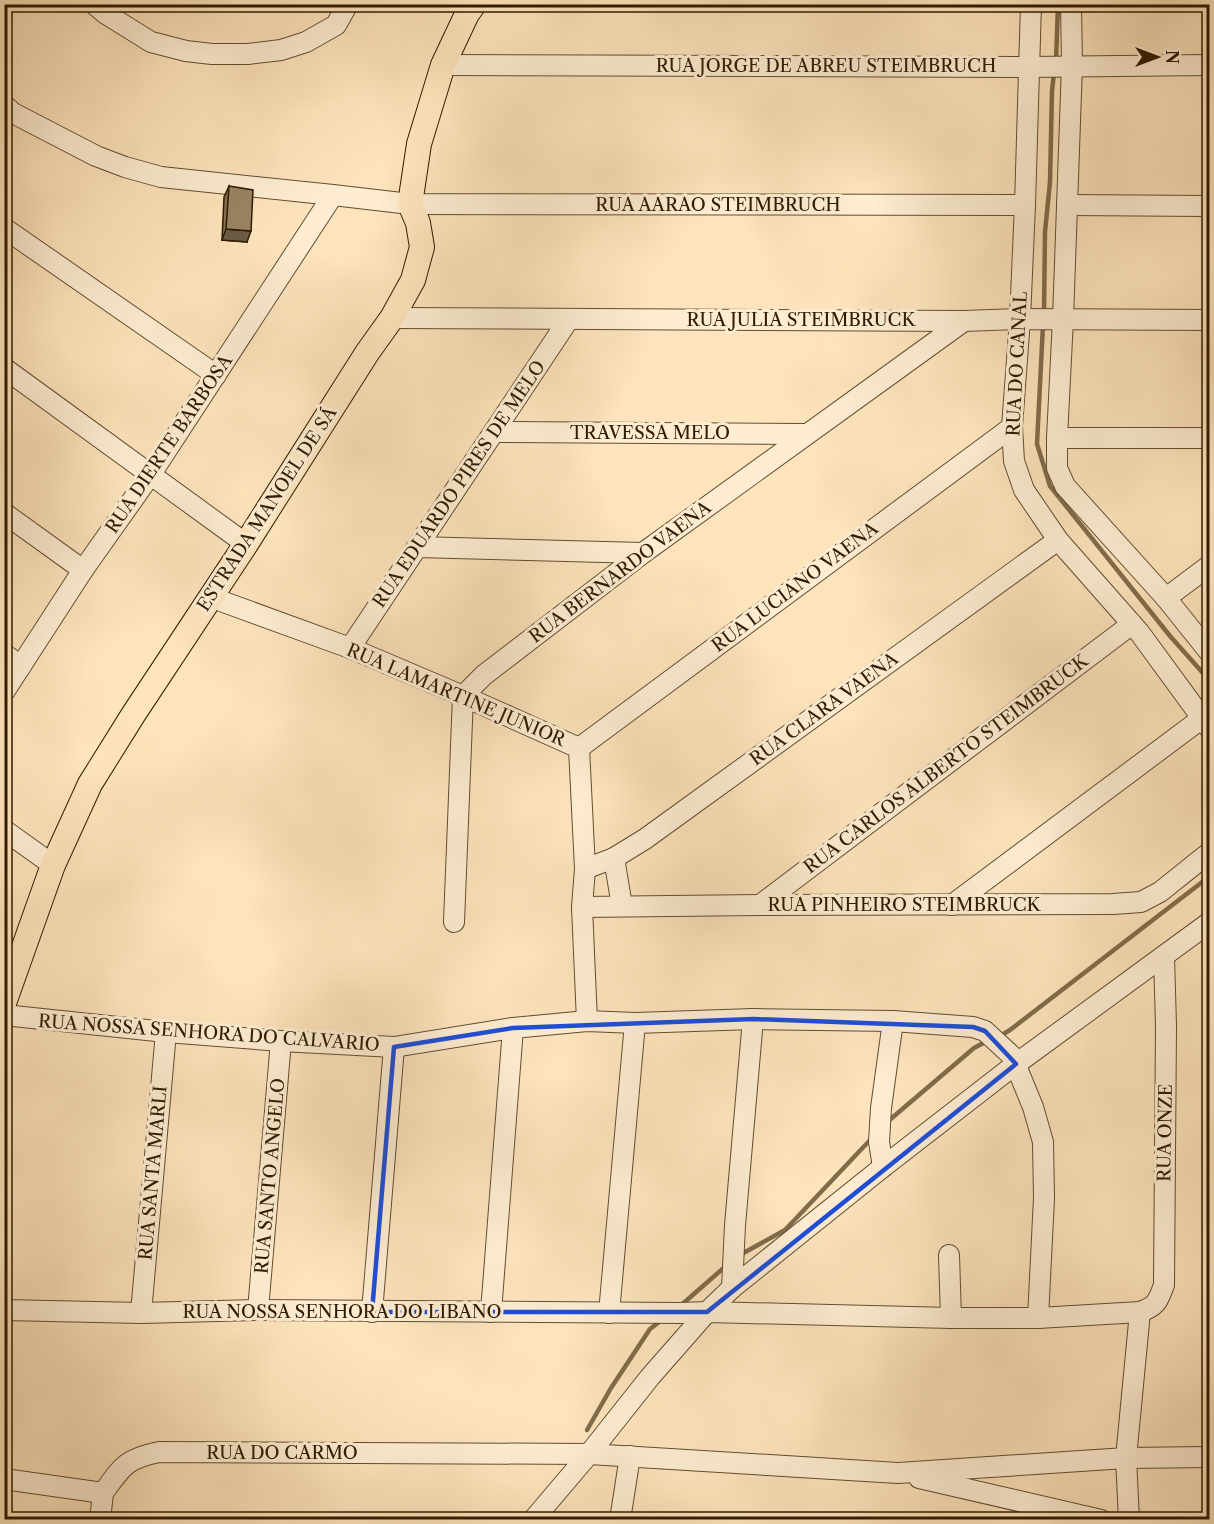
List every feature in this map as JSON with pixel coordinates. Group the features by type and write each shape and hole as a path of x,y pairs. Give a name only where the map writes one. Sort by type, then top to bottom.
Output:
{"main road":[{"name":"ESTRADA MANOEL DE SÁ","path":"4,1003 53,865 90,784 133,714 392,318 413,280 422,247 418,223 410,204 419,144 443,64 468,8"}],"street":[{"path":"94,4 106,15 151,42 186,51 212,54 248,54 281,50 306,42 336,25 345,9 345,4"},
{"name":"RUA DO CANAL","path":"1031,4 1032,67 1025,205 1024,319 1012,427 1014,461 1024,490 1058,540 1139,632 1205,724"},
{"path":"1071,4 1067,205 1060,319 1057,468 1065,486 1166,598 1209,653"},
{"name":"RUA JORGE DE ABREU STEIMBRUCH","path":"443,64 1032,67 1209,65"},
{"name":"RUA AARAO STEIMBRUCH","path":"7,114 96,156 161,177 410,204 1025,205"},
{"name":"RUA DIERTE BARBOSA","path":"4,692 83,570 151,474 333,195"},
{"path":"1067,205 1209,206"},
{"path":"4,228 216,375"},
{"name":"RUA JULIA STEIMBRUCK","path":"392,318 1209,320"},
{"name":"RUA EDUARDO PIRES DE MELO","path":"350,648 569,319"},
{"name":"RUA BERNARDO VAENA","path":"463,696 484,675 643,553 964,321"},
{"path":"4,368 246,544"},
{"name":"RUA LUCIANO VAENA","path":"579,748 1012,427"},
{"name":"TRAVESSA MELO","path":"494,432 806,434"},
{"path":"1057,438 1209,438"},
{"path":"4,513 83,570"},
{"name":"RUA CLARA VAENA","path":"585,869 614,858 645,839 1058,540"},
{"path":"417,547 643,553"},
{"path":"1166,598 1209,565"},
{"name":"RUA LAMARTINE JUNIOR","path":"210,597 350,648 579,748 585,869 582,907 587,1022"},
{"name":"RUA CARLOS ALBERTO STEIMBRUCK","path":"760,904 1132,624"},
{"path":"4,654 21,666"},
{"path":"454,922 463,696"},
{"path":"952,905 1205,724"},
{"path":"4,830 53,865"},
{"name":"RUA PINHEIRO STEIMBRUCK","path":"582,907 1142,902 1160,892 1209,852"},
{"path":"614,858 622,906"},
{"path":"533,1520 583,1454 733,1279 883,1167 1014,1060 1209,922"},
{"name":"RUA ONZE","path":"1129,1520 1126,1458 1146,1310 1159,1298 1164,1285 1166,1026 1164,956"},
{"name":"RUA NOSSA SENHORA DO CALVARIO","path":"4,1015 166,1032 394,1047 513,1028 587,1022 634,1023 753,1019 893,1022 973,1026 985,1031 1014,1060"},
{"path":"733,1279 735,1225 753,1019"},
{"path":"883,1167 879,1142 881,1108 893,1022"},
{"path":"609,1312 634,1023"},
{"path":"491,1312 513,1028"},
{"name":"RUA SANTA MARLI","path":"141,1313 166,1032"},
{"name":"RUA SANTO ANGELO","path":"258,1310 281,1041"},
{"path":"372,1312 394,1047"},
{"path":"1014,1060 1033,1107 1043,1142 1044,1198 1038,1318"},
{"path":"949,1255 951,1318"},
{"name":"RUA NOSSA SENHORA DO LIBANO","path":"4,1310 141,1313 258,1310 707,1312 1038,1318 1146,1310"},
{"name":"RUA DO CARMO","path":"103,1493 122,1466 140,1456 159,1452 583,1454 898,1473"},
{"path":"620,1520 630,1456"},
{"path":"898,1473 1126,1458 1209,1457"},
{"path":"898,1473 1101,1520"},
{"path":"4,1479 103,1493 100,1520"}],"highlighted area":[{"path":"753,1019 973,1027 985,1031 1016,1064 707,1312 372,1312 394,1047 513,1028"}],"building":[{"path":"229,186 253,190 251,231 226,229"}],"waterway":[{"path":"1056,62 1058,4"},
{"path":"1044,313 1045,232 1050,182 1054,73"},
{"path":"1043,325 1037,444 1050,486 1170,636 1210,681"},
{"path":"1000,1036 1210,876"},
{"path":"886,1123 974,1048 989,1040"},
{"path":"738,1256 785,1230 872,1138"},
{"path":"679,1307 727,1265"},
{"path":"587,1430 611,1388 650,1329 663,1319"}]}
